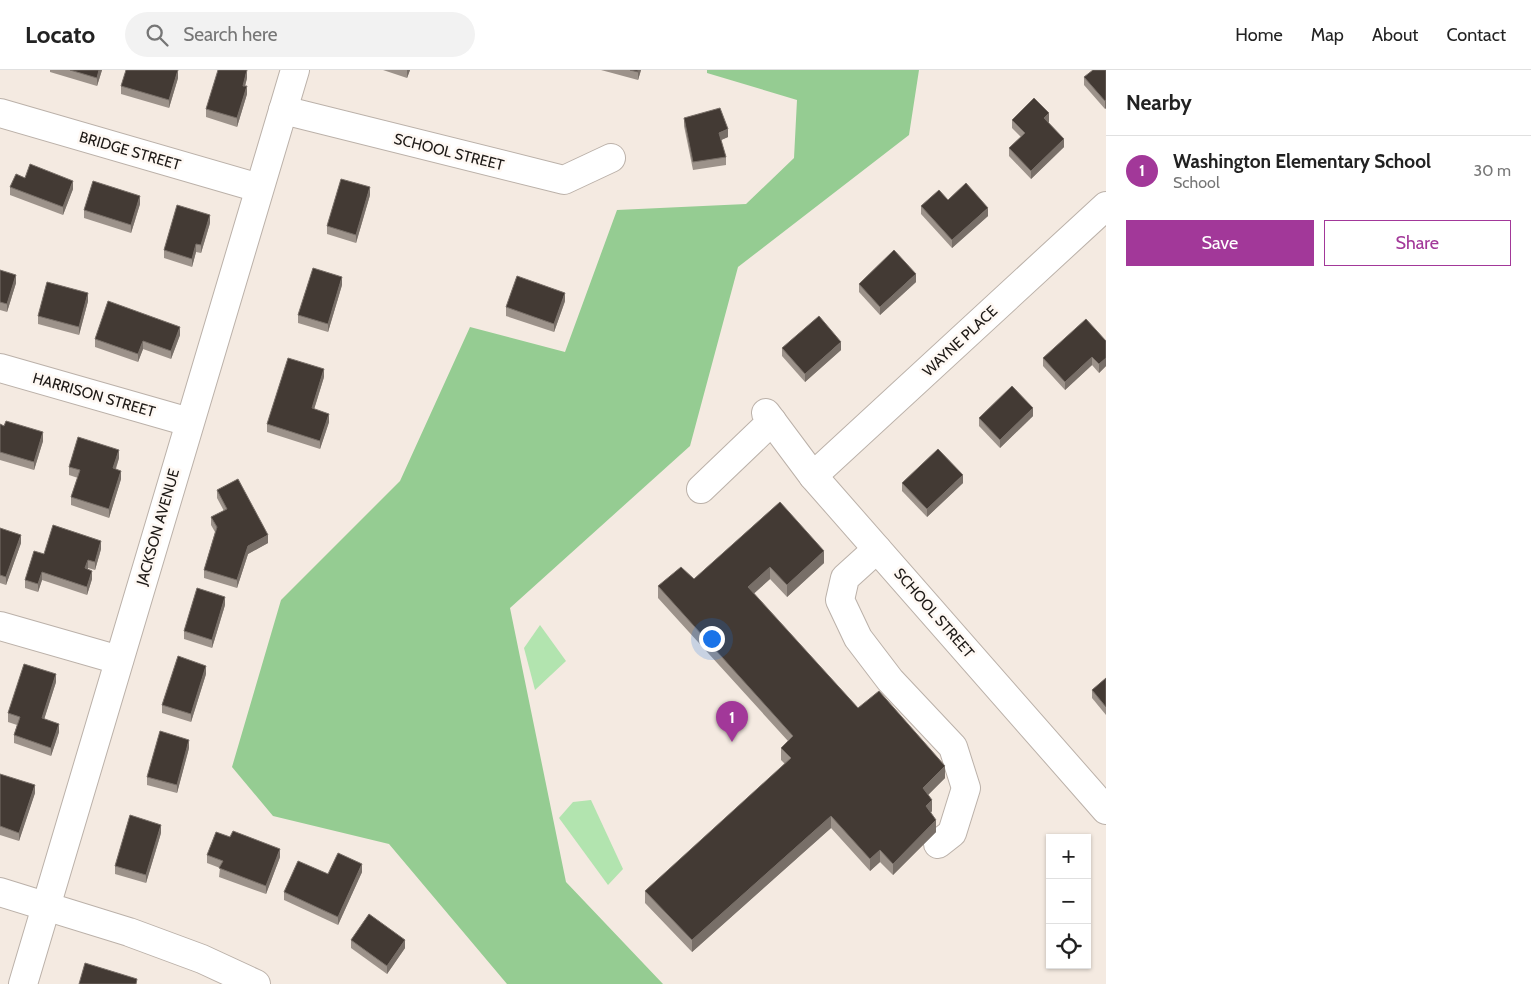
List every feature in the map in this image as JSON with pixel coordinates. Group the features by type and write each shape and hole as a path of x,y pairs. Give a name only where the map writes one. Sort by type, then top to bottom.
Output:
{"street":[{"name":"JACKSON AVENUE","path":"23,984 295,70"},
{"name":"SCHOOL STREET","path":"283,110 564,180 611,158"},
{"name":"BRIDGE STREET","path":"0,113 259,188"},
{"name":"WAYNE PLACE","path":"813,476 1106,206"},
{"name":"HARRISON STREET","path":"0,368 189,422"},
{"name":"SCHOOL STREET","path":"701,488 769,417 813,476 1106,810"},
{"path":"877,549 845,578 840,600 858,638 890,680 952,747 966,788 952,833 938,844"},
{"path":"0,626 119,660"},
{"path":"0,892 147,938 202,959 256,984"}],"green space":[{"path":"707,70 919,70 909,135 738,267 690,446 510,608 566,882 663,984 507,984 389,844 273,816 232,767 281,600 400,481 470,327 565,352 617,210 746,204 794,158 797,100 707,73"},
{"path":"540,625 566,661 535,690 524,648"},
{"path":"591,800 623,869 608,885 559,818 573,802"}],"building":[{"path":"70,70 99,70 97,78"},
{"path":"126,70 178,70 169,100 121,86"},
{"path":"218,70 247,70 243,86 247,86 237,118 206,109"},
{"path":"1093,70 1106,70 1105,101 1084,77"},
{"path":"1034,98 1049,113 1044,118 1064,139 1031,171 1009,148 1025,133 1012,120"},
{"path":"720,108 728,129 719,133 726,157 693,162 684,118"},
{"path":"30,164 73,181 63,207 10,187 16,174 25,178"},
{"path":"341,179 370,187 356,235 327,226"},
{"path":"93,181 140,196 131,225 84,210"},
{"path":"966,183 988,208 952,240 921,206 939,190 948,200"},
{"path":"177,205 210,215 201,245 196,244 192,259 164,250"},
{"path":"894,250 916,274 880,307 859,284"},
{"path":"313,268 342,277 328,324 298,315"},
{"path":"0,270 16,275 7,304 0,302"},
{"path":"517,276 565,293 554,324 506,307"},
{"path":"47,282 88,293 79,327 38,316"},
{"path":"108,301 180,327 171,351 143,341 138,354 95,339"},
{"path":"819,316 841,342 805,374 782,348"},
{"path":"1086,319 1106,341 1106,358 1099,364 1092,357 1065,382 1043,358"},
{"path":"288,358 324,369 312,408 329,414 320,441 267,424"},
{"path":"1012,386 1033,408 1000,440 979,418"},
{"path":"6,421 43,432 34,462 0,452 0,424 4,426"},
{"path":"78,437 119,450 113,468 121,471 109,509 71,497 80,470 69,467"},
{"path":"938,449 963,475 927,509 902,483"},
{"path":"238,479 268,535 248,546 237,580 204,570 217,527 211,517 227,509 217,490"},
{"path":"780,502 824,551 787,585 770,567 748,587 858,708 879,691 945,766 923,788 932,800 926,806 936,820 893,864 880,850 870,859 831,816 692,940 645,891 791,758 781,748 793,736 658,586 681,567 694,579"},
{"path":"53,525 101,541 95,562 88,560 85,568 92,571 87,587 42,572 38,584 25,580 34,551 44,554"},
{"path":"0,528 21,535 6,577 0,575"},
{"path":"197,588 225,597 212,640 184,631"},
{"path":"178,656 206,666 191,714 162,705"},
{"path":"24,664 56,674 42,718 59,724 51,748 14,735 20,717 8,713"},
{"path":"1106,678 1106,707 1092,690"},
{"path":"160,731 189,740 177,785 147,777"},
{"path":"0,774 35,785 19,833 0,826"},
{"path":"130,815 161,825 146,875 115,866"},
{"path":"233,831 280,849 266,886 219,868 223,861 207,855 216,832 230,837"},
{"path":"338,853 362,864 338,917 284,892 298,861 328,874"},
{"path":"369,914 405,940 387,966 351,940"},
{"path":"85,963 137,979 136,984 79,984"}],"place":[{"name":"Washington Elementary School","path":"732,742"}]}
